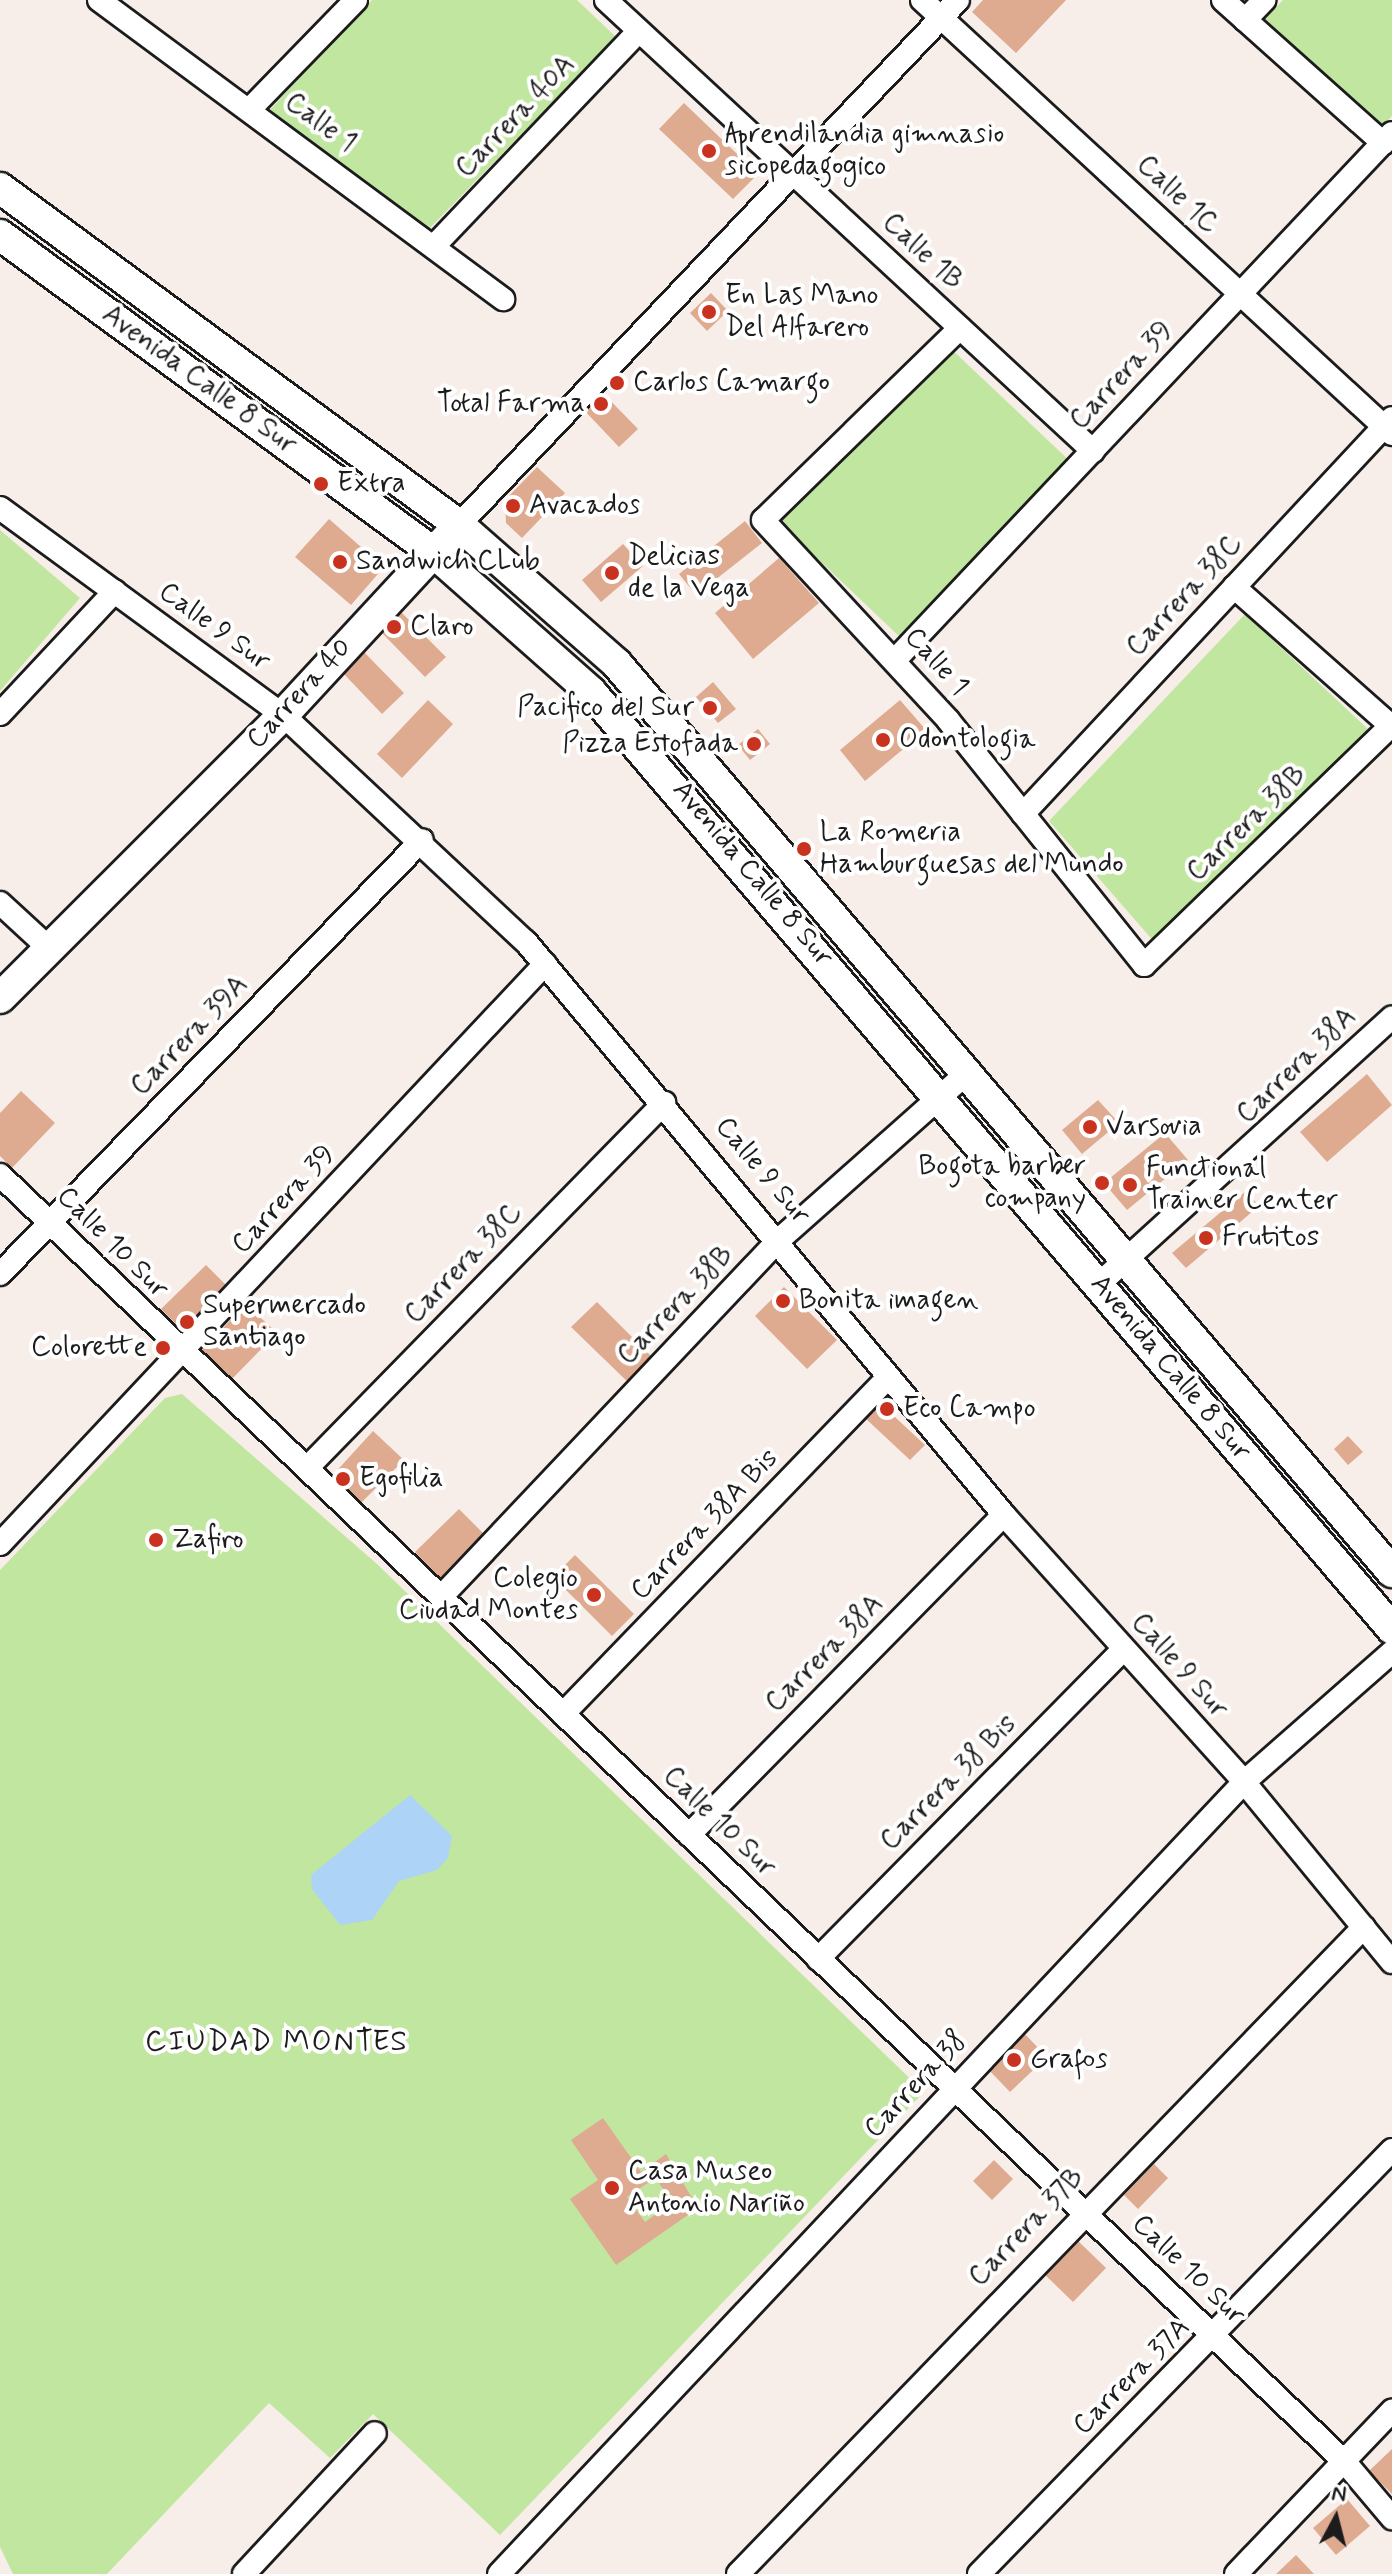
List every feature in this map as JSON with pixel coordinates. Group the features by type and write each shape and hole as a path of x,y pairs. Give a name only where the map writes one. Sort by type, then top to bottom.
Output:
{"main road":[{"name":"Avenida Calle 8 Sur","path":"0,188 459,525 668,716 1392,1572"},
{"name":"Avenida Calle 8 Sur","path":"0,235 433,552 537,640 636,740 1392,1629"},
{"name":"Carrera 40","path":"0,998 283,715 459,525"}],"street":[{"name":"Calle 1","path":"99,0 436,244 503,299"},
{"path":"250,109 356,0"},
{"name":"Calle 1B","path":"606,0 1093,451"},
{"name":"Calle 1C","path":"922,0 1389,427"},
{"name":"Carrera 40","path":"459,525 958,0"},
{"path":"1223,0 1387,138"},
{"path":"1245,20 1264,0"},
{"name":"Carrera 40A","path":"436,244 639,31"},
{"name":"Carrera 39","path":"895,660 1387,138"},
{"name":"Calle 1","path":"960,328 763,520 895,660 1144,965"},
{"name":"Carrera 38C","path":"1023,814 1234,587 1389,427"},
{"name":"Calle 9 Sur","path":"0,508 283,715 422,840 545,964 780,1239 1004,1515 1244,1782 1392,1962"},
{"path":"1234,587 1392,727"},
{"path":"0,714 115,591"},
{"name":"Carrera 38B","path":"1144,965 1392,727"},
{"name":"Carrera 39A","path":"0,1274 422,840"},
{"path":"0,903 49,948"},
{"name":"Carrera 39","path":"0,1544 545,964"},
{"name":"Carrera 38A","path":"1099,1284 1129,1260 1392,1017"},
{"name":"Carrera 38B","path":"441,1597 780,1239 969,1071"},
{"name":"Carrera 38C","path":"307,1468 664,1103"},
{"name":"Calle 10 Sur","path":"0,1175 181,1354 307,1468 1344,2461 1392,2518"},
{"name":"Carrera 38A Bis","path":"563,1714 889,1377"},
{"name":"Carrera 38A","path":"689,1835 1004,1515"},
{"name":"Carrera 38 Bis","path":"818,1959 1123,1650"},
{"name":"Carrera 38","path":"499,2574 1244,1782 1392,1652"},
{"name":"Carrera 37B","path":"738,2574 1084,2212 1364,1927"},
{"name":"Carrera 37A","path":"979,2574 1392,2150"},
{"path":"1236,2574 1392,2411"},
{"path":"244,2574 375,2433"}],"green space":[{"path":"372,0 577,0 616,37 427,231 266,114"},
{"path":"1283,0 1392,0 1392,116 1382,127 1265,19"},
{"path":"948,346 1072,463 902,639 779,522"},
{"path":"0,530 80,598 0,691"},
{"path":"1245,614 1369,730 1156,944 1049,821"},
{"path":"182,1394 377,1564 924,2092 500,2535 373,2414 330,2458 269,2403 107,2574 13,2574 0,2547 0,1570 165,1398"}],"water":[{"path":"410,1795 452,1836 448,1858 437,1870 399,1881 372,1920 340,1925 312,1889 311,1875"}],"building":[{"path":"983,0 1066,0 1016,53 972,12"},
{"name":"Aprendilandia gimnasio sicopedagogico","path":"684,103 758,174 733,199 659,129"},
{"name":"En Las Mano Del Alfarero","path":"711,293 728,311 707,331 690,313"},
{"path":"600,390 638,429 619,447 582,408"},
{"path":"537,467 565,493 522,538 506,523 505,500"},
{"name":"Sandwich CLub","path":"329,519 384,567 351,605 295,557"},
{"path":"745,521 762,543 696,595 679,574"},
{"name":"Delicias de la Vega","path":"623,544 643,566 601,602 582,580"},
{"path":"779,558 819,603 753,659 715,613"},
{"path":"401,612 446,657 425,677 381,632"},
{"path":"364,652 404,693 382,714 342,672"},
{"path":"713,682 736,709 718,723 696,697"},
{"path":"428,700 453,724 402,778 377,754"},
{"name":"Odontologia","path":"900,700 926,730 865,781 840,750"},
{"name":"Pizza Estofada","path":"758,729 770,744 750,760 738,745"},
{"path":"1367,1074 1392,1105 1327,1162 1300,1132"},
{"path":"21,1091 55,1123 12,1168 0,1156 0,1113"},
{"name":"Varsovia","path":"1098,1100 1119,1123 1082,1154 1062,1130"},
{"path":"1165,1133 1188,1160 1127,1210 1104,1183"},
{"name":"Frutitos","path":"1246,1191 1259,1206 1186,1268 1172,1253"},
{"path":"206,1265 232,1291 187,1335 161,1309"},
{"path":"784,1287 837,1340 807,1369 755,1316"},
{"path":"597,1302 659,1364 634,1388 571,1327"},
{"path":"246,1304 277,1333 231,1380 201,1351"},
{"path":"880,1403 925,1445 910,1460 865,1418"},
{"path":"373,1431 404,1460 360,1504 331,1477"},
{"path":"1348,1436 1363,1452 1348,1465 1334,1449"},
{"path":"459,1509 486,1536 441,1579 415,1552"},
{"name":"Colegio Ciudad Montes","path":"575,1555 634,1614 612,1636 553,1577"},
{"path":"1021,2030 1047,2057 1010,2092 984,2065"},
{"name":"Casa Museo Antonio Nariño","path":"603,2118 641,2172 666,2154 698,2208 616,2265 570,2199 598,2180 571,2140","holes":["655,2178 673,2202 645,2222 627,2197"]},
{"path":"994,2160 1013,2179 992,2200 973,2181"},
{"path":"1154,2164 1168,2178 1138,2209 1124,2195"},
{"path":"1073,2236 1106,2268 1073,2302 1040,2270"},
{"path":"1392,2449 1392,2494 1369,2471"},
{"path":"1347,2499 1370,2526 1336,2555 1313,2528"},
{"path":"1296,2555 1314,2574 1276,2574"}],"place":[{"name":"Aprendilandia gimnasio sicopedagogico","path":"709,151"},
{"name":"En Las Mano Del Alfarero","path":"709,312"},
{"name":"Carlos Camargo","path":"617,383"},
{"name":"Total Farma","path":"601,404"},
{"name":"Extra","path":"321,484"},
{"name":"Avacados","path":"513,506"},
{"name":"Sandwich CLub","path":"340,562"},
{"name":"Delicias de la Vega","path":"612,573"},
{"name":"Claro","path":"394,627"},
{"name":"Pacifico del Sur","path":"710,708"},
{"name":"Odontologia","path":"883,740"},
{"name":"Pizza Estofada","path":"754,744"},
{"name":"La Romeria Hamburguesas del Mundo","path":"804,849"},
{"name":"Varsovia","path":"1090,1127"},
{"name":"Bogota barber company","path":"1102,1183"},
{"name":"Functional Trainer Center","path":"1130,1185"},
{"name":"Frutitos","path":"1206,1238"},
{"name":"Bonita imagen","path":"783,1301"},
{"name":"Supermercado Santiago","path":"187,1322"},
{"name":"Colorette","path":"163,1348"},
{"name":"Eco Campo","path":"887,1409"},
{"name":"Egofilia","path":"343,1479"},
{"name":"Zafiro","path":"156,1540"},
{"name":"Colegio Ciudad Montes","path":"594,1595"},
{"name":"Grafos","path":"1014,2060"},
{"name":"Casa Museo Antonio Nariño","path":"612,2188"}],"district":[{"name":"CIUDAD MONTES","path":"277,2042"}]}
